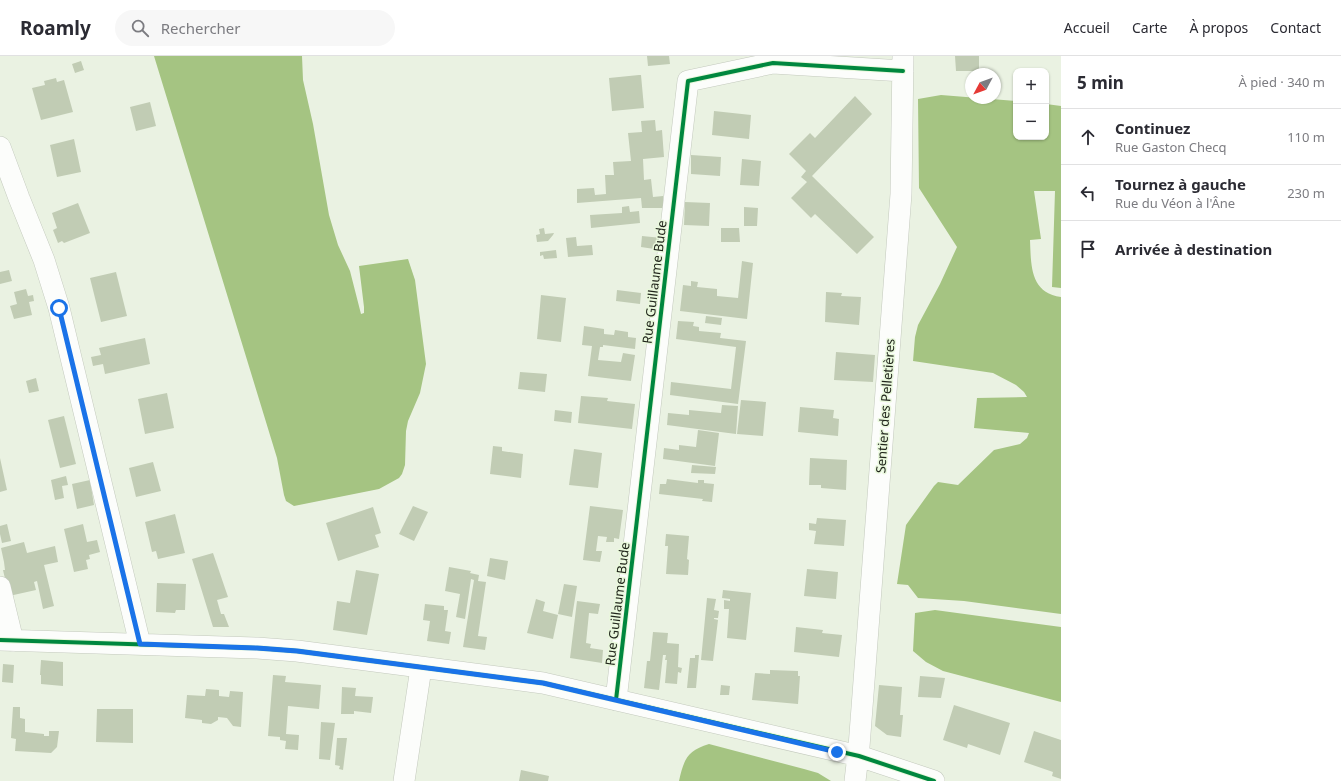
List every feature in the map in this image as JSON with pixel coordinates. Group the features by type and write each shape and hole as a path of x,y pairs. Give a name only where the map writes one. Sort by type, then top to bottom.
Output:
{"street":[{"name":"Rue Guillaume Bude","path":"616,700 688,81 773,63 903,64"},
{"name":"Sentier des Pelletières","path":"855,781 859,756 901,194 903,64"},
{"path":"0,147 44,260 59,308 140,644"},
{"path":"0,588 7,640 257,648 297,651 543,683 859,756 934,781"},
{"path":"404,781 421,668"}],"shaded area":[{"path":"154,56 302,56 303,80 313,124 329,215 338,245 350,271 361,314 364,313 364,307 359,266 408,259 415,280 426,364 420,393 408,421 406,431 405,465 402,474 399,478 379,489 294,506 286,501 277,458"},
{"path":"941,95 965,97 965,104 1001,104 1001,100 1013,101 1013,140 1049,140 1049,104 1061,106 1061,288 1052,287 1055,191 1034,191 1041,239 1030,240 1032,268 1038,284 1043,290 1061,297 1061,614 964,601 918,598 908,585 897,584 906,525 934,486 938,482 958,485 994,450 1020,444 1027,438 1029,433 974,428 977,398 1027,397 1016,385 993,373 913,361 915,337 918,325 940,284 957,247 919,188 918,99"},
{"path":"935,610 1061,627 1061,702 943,671 926,662 913,651 915,613"},
{"path":"709,744 818,773 831,781 679,781 685,761 691,753"}],"building":[{"path":"647,56 669,56 670,64 648,66"},
{"path":"955,56 979,56 979,68 965,68 965,71 956,71"},
{"path":"81,61 84,70 75,73 72,64"},
{"path":"641,75 644,108 612,111 609,78"},
{"path":"56,78 57,82 64,80 73,112 41,120 32,88 45,85 44,81"},
{"path":"855,96 872,114 812,176 874,237 857,254 815,214 811,218 791,198 807,182 801,177 806,171 789,154 810,133 815,138"},
{"path":"150,102 156,126 136,131 130,107"},
{"path":"714,111 751,115 749,139 712,135"},
{"path":"655,120 656,131 662,130 664,157 643,159 644,180 651,179 653,197 663,196 663,208 642,208 641,198 577,203 577,189 594,188 595,195 606,194 605,175 614,175 613,162 631,161 628,133 642,132 641,121"},
{"path":"74,139 81,172 57,177 50,145"},
{"path":"691,155 721,157 720,176 691,174"},
{"path":"742,159 761,161 759,186 740,185"},
{"path":"685,202 710,203 709,226 684,225"},
{"path":"78,203 90,233 64,243 62,241 58,243 53,230 57,228 52,213"},
{"path":"629,206 630,212 639,211 640,223 591,228 590,215 622,213 622,207"},
{"path":"744,207 758,208 757,226 744,226"},
{"path":"544,228 545,234 554,233 553,235 548,241 537,242 536,235 540,234 539,229"},
{"path":"721,228 739,228 740,242 721,242"},
{"path":"642,236 662,238 661,250 641,247"},
{"path":"576,237 577,246 592,245 593,255 568,257 566,238"},
{"path":"556,250 557,258 544,259 543,255 540,256 540,252"},
{"path":"742,261 753,263 747,319 680,311 683,285 691,286 691,281 698,282 697,287 717,289 717,296 738,298"},
{"path":"9,270 12,281 0,284 0,272"},
{"path":"116,272 127,316 101,322 90,278"},
{"path":"26,289 28,296 33,295 34,301 29,302 32,315 14,319 10,306 17,304 14,292"},
{"path":"617,290 641,293 640,304 616,301"},
{"path":"826,292 842,293 841,296 861,297 859,325 825,322"},
{"path":"541,295 566,298 561,342 537,339"},
{"path":"706,316 722,318 721,325 705,323"},
{"path":"678,321 694,322 693,326 699,327 699,331 721,333 720,338 746,341 738,404 670,395 671,382 731,389 736,347 676,339"},
{"path":"584,326 604,329 604,334 614,335 615,330 628,332 628,337 636,338 635,349 603,345 603,347 600,347 598,360 621,362 623,353 635,355 631,381 588,376 592,346 582,345"},
{"path":"145,338 150,364 105,374 103,364 93,366 91,357 101,355 99,348"},
{"path":"836,352 875,355 873,382 834,380"},
{"path":"520,372 547,374 545,392 518,389"},
{"path":"36,378 39,391 29,393 26,381"},
{"path":"167,393 174,428 145,434 138,399"},
{"path":"581,396 608,398 607,401 635,404 632,429 578,423"},
{"path":"741,400 766,402 763,436 737,434"},
{"path":"722,405 738,406 736,434 667,425 668,413 689,415 689,410 721,413"},
{"path":"800,407 834,410 833,418 839,419 838,436 798,432"},
{"path":"555,410 572,412 571,423 554,421"},
{"path":"64,416 76,464 60,468 48,420"},
{"path":"698,430 719,433 715,466 663,459 664,448 679,450 679,445 696,447"},
{"path":"493,446 502,447 502,451 523,454 521,478 490,474"},
{"path":"574,449 602,453 598,488 569,485"},
{"path":"0,458 7,490 0,492"},
{"path":"810,458 847,460 846,490 821,488 821,485 809,485"},
{"path":"153,462 161,491 136,497 129,468"},
{"path":"692,465 716,467 715,474 691,473"},
{"path":"66,476 68,485 62,486 64,498 55,500 51,480"},
{"path":"667,479 698,483 698,480 704,480 704,483 714,484 712,502 702,501 703,499 659,494 660,484 666,484"},
{"path":"90,480 94,505 77,509 72,484"},
{"path":"413,506 428,512 414,541 399,534"},
{"path":"590,506 623,510 619,539 614,538 614,542 606,542 607,537 598,536 596,551 602,551 600,562 583,560"},
{"path":"373,507 381,533 375,535 379,547 338,561 326,523"},
{"path":"175,514 185,553 158,559 156,551 152,552 145,522"},
{"path":"817,518 846,520 844,546 814,544 816,531 809,530 809,523 816,524"},
{"path":"7,524 11,541 2,543 0,526"},
{"path":"83,524 87,542 97,540 100,552 89,555 90,559 86,560 88,569 74,572 64,529"},
{"path":"666,534 689,536 687,559 689,560 688,575 666,574 668,546 665,546"},
{"path":"24,542 27,553 55,546 58,562 44,565 54,606 43,609 37,581 34,582 36,590 9,596 3,570 5,570 1,548"},
{"path":"213,553 228,597 217,600 221,614 224,614 229,627 213,627 192,559"},
{"path":"490,558 508,561 505,580 487,576"},
{"path":"449,567 471,571 470,573 479,575 478,581 486,582 478,636 487,637 485,650 463,647 474,580 471,579 465,619 456,617 460,594 445,591"},
{"path":"807,569 838,572 836,599 804,596"},
{"path":"356,570 379,574 367,635 333,630 337,601 350,603"},
{"path":"157,583 186,584 185,610 176,610 175,613 156,612"},
{"path":"564,584 577,586 572,617 558,614"},
{"path":"723,590 751,593 746,640 727,638 729,609 724,609 724,600 730,601 730,599 722,598"},
{"path":"707,598 716,599 714,610 719,611 718,618 714,618 718,620 713,661 701,660"},
{"path":"536,599 545,602 543,611 558,615 553,639 527,633"},
{"path":"577,601 600,604 598,614 589,613 586,643 591,644 590,648 603,650 602,663 570,658"},
{"path":"425,604 444,606 444,610 448,610 445,631 451,632 449,644 427,641 430,621 423,620"},
{"path":"796,627 823,630 822,633 842,635 839,657 794,652"},
{"path":"653,632 668,633 667,643 679,644 678,667 682,668 681,673 678,672 677,684 665,683 667,660 665,660 666,655 663,655 659,690 644,688 647,661 650,661"},
{"path":"695,655 699,655 696,688 687,688 690,658 695,658"},
{"path":"41,660 63,662 63,686 41,684"},
{"path":"3,664 14,665 13,683 2,682"},
{"path":"770,670 798,671 798,676 800,676 798,704 752,700 755,673 770,674"},
{"path":"273,675 286,676 285,682 321,685 319,709 288,706 286,734 299,735 298,750 285,749 286,741 280,740 280,737 268,736"},
{"path":"920,676 945,678 941,698 918,697"},
{"path":"721,685 730,686 729,695 720,695"},
{"path":"879,685 902,687 900,715 903,715 901,737 887,735 875,726"},
{"path":"342,687 356,688 355,696 373,697 371,713 354,711 354,714 341,714"},
{"path":"206,689 219,690 219,696 229,697 230,691 243,692 241,727 233,726 227,718 218,717 218,720 211,724 202,723 202,720 185,718 187,695 205,696"},
{"path":"954,705 1010,723 1000,755 968,744 967,748 943,740"},
{"path":"13,707 20,707 20,718 25,719 25,732 49,736 49,731 59,731 57,747 51,753 15,751 16,739 11,738"},
{"path":"97,709 133,709 133,743 96,742"},
{"path":"321,722 335,723 330,760 319,759"},
{"path":"1034,731 1061,740 1061,779 1052,776 1053,772 1024,762"},
{"path":"337,738 347,738 343,770 339,769 340,766 335,765"},
{"path":"521,770 549,776 548,781 519,781"}],"cycle path":[{"path":"616,700 688,81 773,63 903,71"},
{"path":"0,640 257,648 297,651 543,683 859,756 934,781"}],"route":[{"path":"59,308 140,644 257,648 297,651 543,683 837,752"}]}
